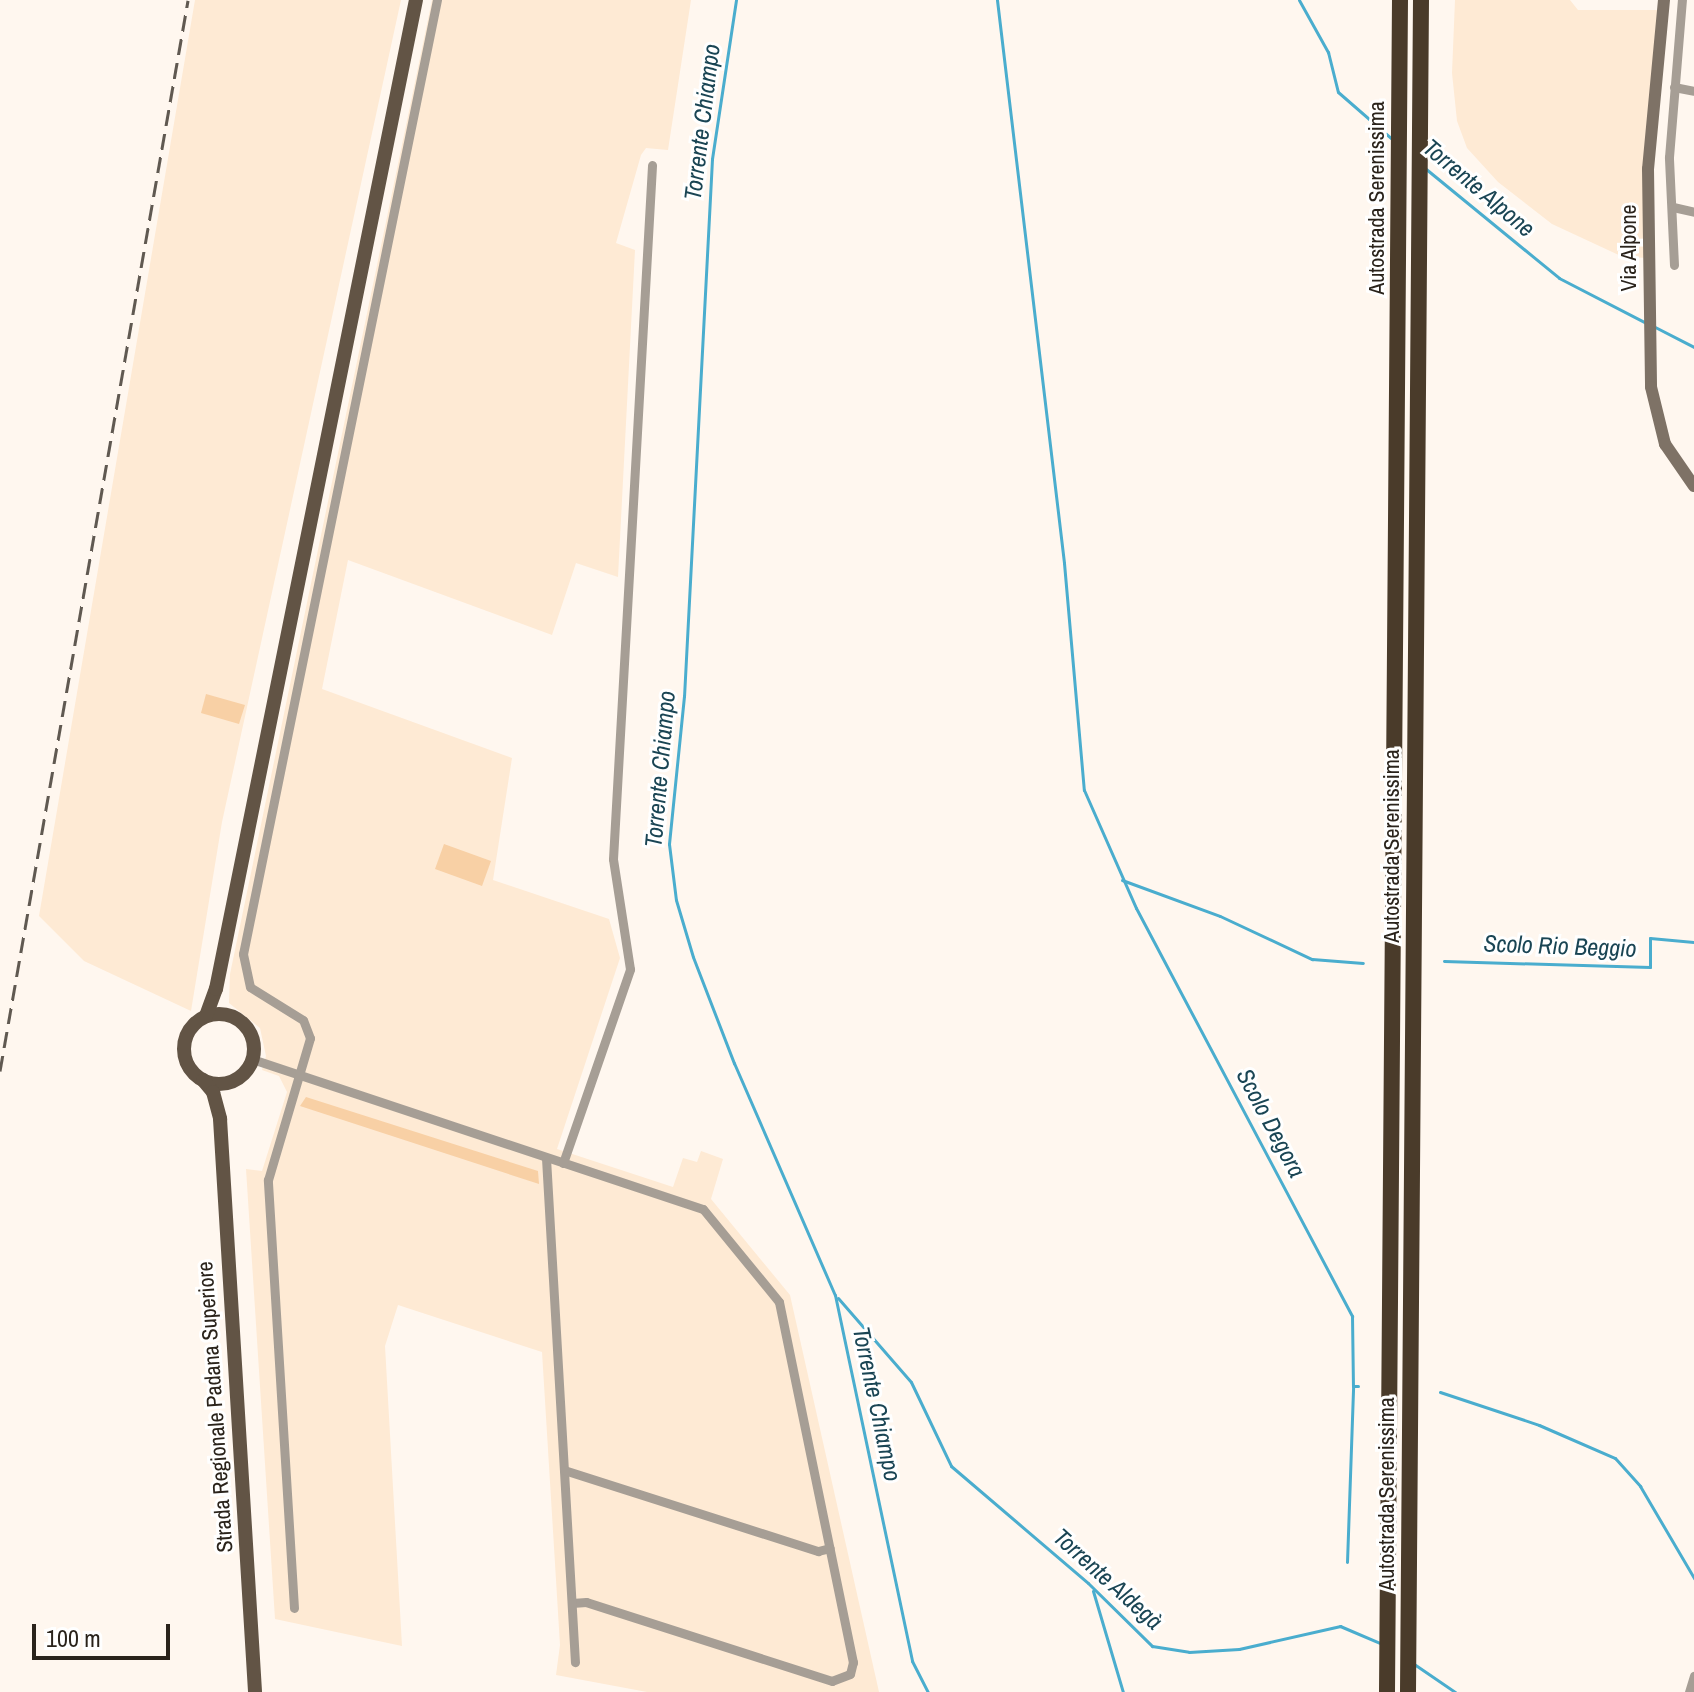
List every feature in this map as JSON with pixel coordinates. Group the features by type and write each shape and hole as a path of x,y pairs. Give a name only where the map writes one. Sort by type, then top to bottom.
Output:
{"highway":[{"name":"Autostrada Serenissima","path":"1387,1692 1400,0"},
{"name":"Autostrada Serenissima","path":"1408,1685 1421,0"}],"main road":[{"path":"221,961 219,993 229,1015 247,1027 252,1059 236,1079 220,1084 203,1080 187,1064 184,1041 206,1016 221,961 416,0"},
{"name":"Via Alpone","path":"1664,0 1648,169 1651,372 1658,427 1694,486"},
{"path":"206,1016 229,1015"},
{"name":"Strada Regionale Padana Superiore","path":"236,1079 224,1092 220,1119 255,1692"},
{"name":"Strada Regionale Padana Superiore","path":"203,1080 220,1119"}],"street":[{"path":"294,1608 268,1180 310,1038 303,1020 250,987 243,954 437,0"},
{"path":"1674,265 1669,157 1682,0"},
{"path":"1674,87 1694,91"},
{"path":"563,1163 630,969 613,859 652,165"},
{"path":"1673,207 1694,212"},
{"path":"252,1059 703,1209 779,1302 853,1662 850,1674 832,1681 586,1602 572,1603"},
{"path":"546,1158 575,1662"},
{"path":"564,1470 818,1551 830,1548"},
{"path":"1689,1692 1694,1676"}],"shaded area":[{"path":"195,0 401,0 222,822 191,1011 84,961 39,916"},
{"path":"432,0 691,0 668,150 646,148 641,155 616,243 635,250 618,577 576,563 552,635 348,560 322,689 512,758 493,880 609,919 620,958 557,1149 673,1187 683,1158 697,1162 701,1151 723,1159 711,1199 790,1295 879,1692 647,1692 556,1675 560,1645 542,1352 398,1305 385,1346 402,1646 275,1619 246,1169 262,1171 287,1092 279,1076 262,1070 266,1056 260,1028 229,1003 230,974"},
{"path":"1455,0 1570,0 1578,10 1658,10 1649,258 1623,257 1552,224 1498,182 1467,148 1457,121 1452,73"},
{"path":"206,694 245,705 239,724 201,713"},
{"path":"444,844 491,861 482,886 435,869"},
{"path":"306,1097 538,1171 539,1184 300,1106"}],"waterway":[{"name":"Torrente Chiampo","path":"736,0 712,159 684,696 669,844 676,900 693,957 734,1063 835,1295 912,1661 928,1692"},
{"path":"997,0 1064,563 1084,790 1136,908 1352,1316 1353,1386 1358,1386"},
{"name":"Torrente Alpone","path":"1299,0 1328,52 1338,92 1393,140"},
{"name":"Torrente Alpone","path":"1426,169 1559,278 1648,324"},
{"name":"Torrente Alpone","path":"1655,327 1694,347"},
{"name":"Scolo Rio Beggio","path":"1122,880 1220,916 1312,959 1363,963"},
{"name":"Scolo Rio Beggio","path":"1444,961 1650,967 1650,938 1694,942"},
{"name":"Torrente Aldegà","path":"838,1298 911,1382 951,1466 1088,1583 1152,1646 1189,1652 1239,1649 1340,1626 1380,1643"},
{"path":"1347,1562 1353,1386"},
{"name":"Scolo Degora","path":"1440,1392 1539,1425 1615,1458 1640,1486 1694,1578"},
{"path":"1093,1591 1123,1692"},
{"name":"Torrente Aldegà","path":"1414,1664 1455,1692"}],"railway":[{"path":"0,1071 188,0"}]}
